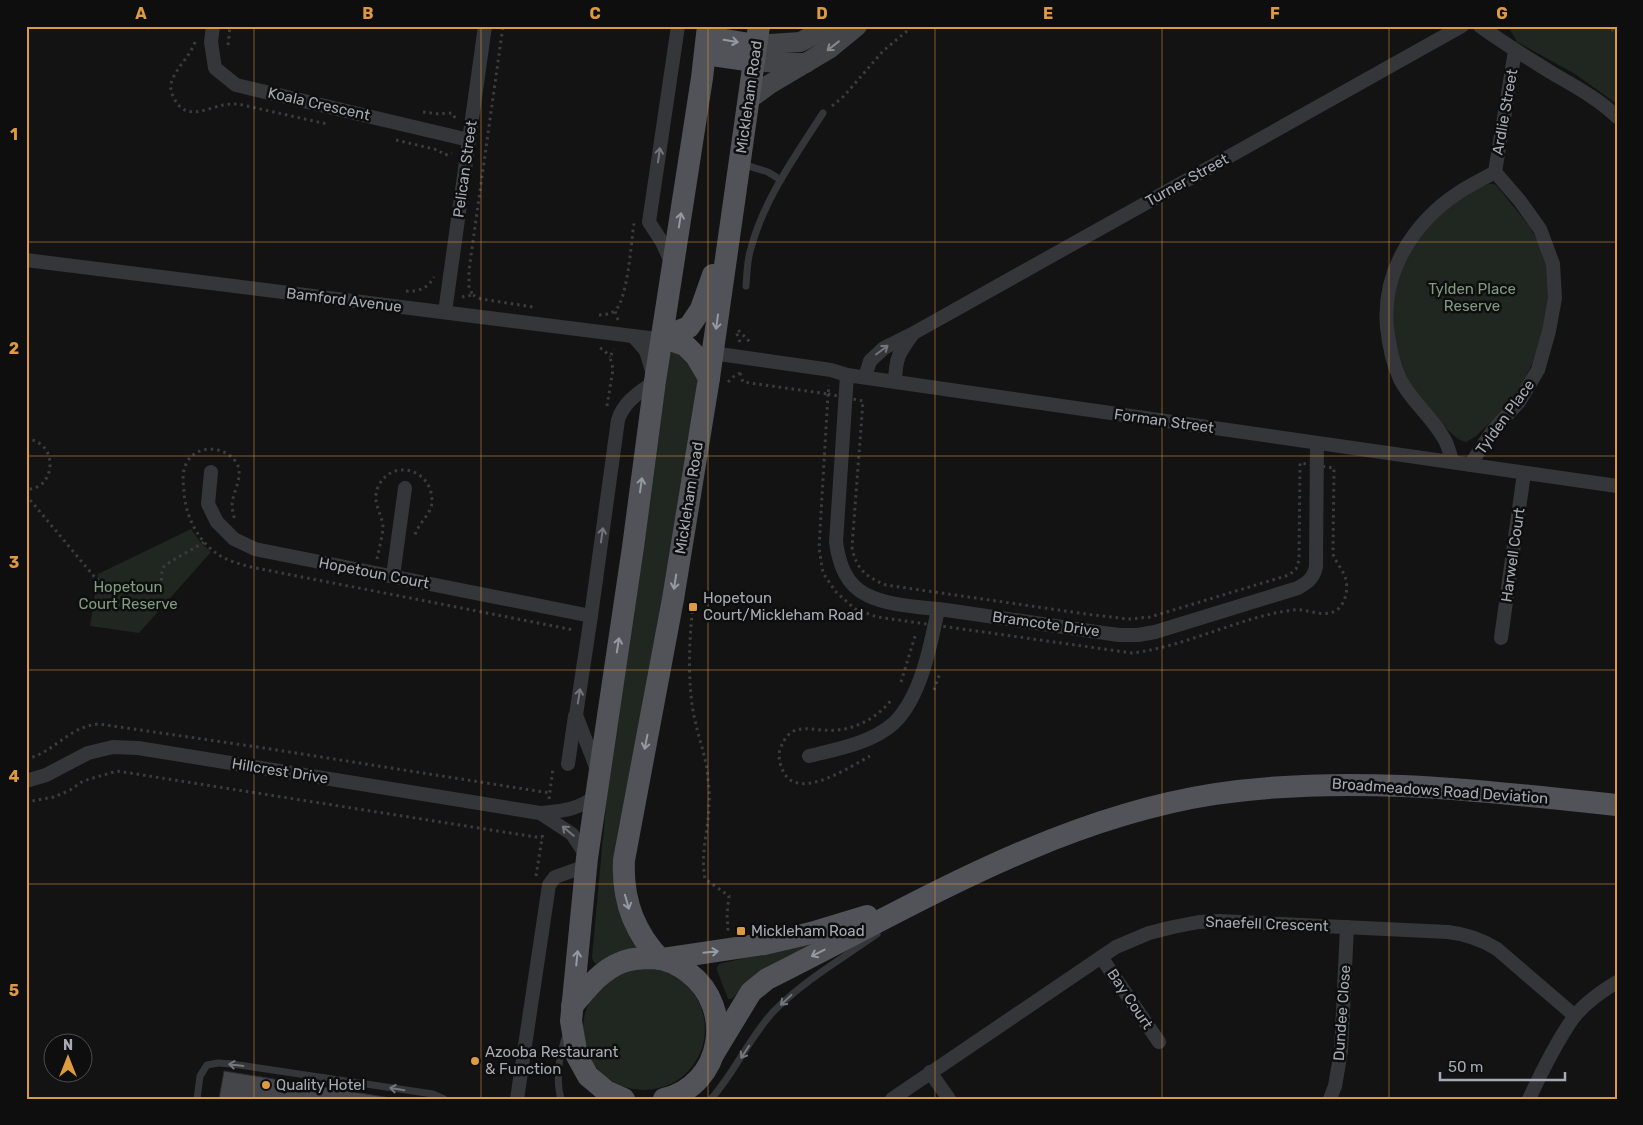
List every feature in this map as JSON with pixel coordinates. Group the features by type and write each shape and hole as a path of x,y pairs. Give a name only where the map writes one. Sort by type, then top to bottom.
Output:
{"main road":[{"path":"590,1099 577,1056 571,1013 587,862 655,381 706,39 756,44"},
{"name":"Mickleham Road","path":"662,959 652,950 628,907 624,890 624,860 672,599 708,378 756,44"},
{"path":"662,337 688,327 702,309 731,222"},
{"path":"662,337 685,345 696,356 708,378"},
{"name":"Broadmeadows Road Deviation","path":"685,1092 705,1071 751,992 767,979 989,866 1036,845 1121,816 1162,804 1215,794 1282,786 1369,784 1617,804"},
{"name":"Broadmeadows Road Deviation","path":"571,1013 604,972 620,962 640,958 662,959 739,949 811,934 924,898"},
{"path":"662,959 682,967 697,979 709,995 716,1014 718,1034 714,1053"},
{"path":"577,1056 588,1076 606,1091 624,1099"},
{"path":"664,1099 685,1092"}],"street":[{"name":"Koala Crescent","path":"213,26 211,42 215,68 236,85 469,140"},
{"name":"Pelican Street","path":"445,312 485,26"},
{"path":"673,267 662,242 650,222 678,26"},
{"path":"785,26 800,42"},
{"path":"756,44 800,42 834,26"},
{"path":"748,100 770,84 829,49 858,26"},
{"name":"Turner Street","path":"864,377 870,360 884,348 1462,26"},
{"path":"1480,26 1515,51 1610,110 1617,117"},
{"path":"756,44 808,63"},
{"name":"Ardlie Street","path":"1495,172 1515,51"},
{"path":"1452,462 1448,445 1443,435 1407,391 1399,378 1390,353 1386,316 1389,290 1394,268 1406,245 1424,222 1458,193 1495,172"},
{"name":"Tylden Place","path":"1470,465 1493,430 1519,402 1538,370 1549,331 1555,298 1553,264 1540,229 1520,201 1495,172"},
{"name":"Bamford Avenue","path":"26,260 657,339 662,337"},
{"name":"Turner Street","path":"895,382 896,363 899,353 912,334"},
{"path":"568,764 618,420 621,410 626,404 655,381 646,351 633,336"},
{"name":"Forman Street","path":"712,353 831,370 846,375 1617,486"},
{"name":"Bramcote Drive","path":"846,375 836,542 838,558 844,574 853,585 866,595 880,600 938,609 1119,635 1138,635 1170,628 1298,588 1309,582 1314,576 1316,567 1318,443"},
{"name":"Hopetoun Court","path":"211,472 208,504 216,522 234,539 255,549 591,616"},
{"name":"Harwell Court","path":"1501,638 1524,473"},
{"path":"393,576 405,488"},
{"path":"809,756 864,740 894,723 906,709 916,690 938,609"},
{"path":"576,715 597,785"},
{"name":"Hillcrest Drive","path":"26,781 46,775 88,753 113,747 138,748 540,813 579,807 587,803 597,785"},
{"name":"Hillcrest Drive","path":"540,813 572,834 587,862"},
{"path":"517,1099 548,890 551,880 555,877 587,862"},
{"name":"Snaefell Crescent","path":"892,1099 1116,947 1149,933 1199,922 1245,922 1466,934 1497,949 1575,1016"},
{"name":"Dundee Close","path":"1330,1099 1335,1086 1341,1051 1347,927"},
{"name":"Bay Court","path":"1101,957 1159,1042"},
{"path":"1529,1099 1551,1056 1575,1016 1592,999 1617,982"},
{"path":"930,1072 949,1099"}],"lane":[{"path":"746,286 751,248 762,216 781,180 823,113"},
{"path":"740,164 768,172 781,180"},
{"path":"711,1099 733,1070 760,1028 790,996 924,898"},
{"path":"561,1099 558,1069 571,1013"},
{"path":"197,1099 200,1076 207,1065 218,1063 433,1094 444,1099"}],"path":[{"path":"823,113 844,96 883,51 913,26"},
{"path":"1606,26 1617,34"},
{"path":"445,154 450,161"},
{"path":"400,290 420,290 430,285 436,268"},
{"path":"473,295 481,299 543,308"},
{"path":"591,314 600,316 615,311"},
{"path":"828,394 863,401 852,547 854,559 860,568 871,579 886,585 1093,615 1130,619 1150,617 1289,575 1296,569 1299,560 1300,464 1318,467 1334,468 1333,554 1337,565 1345,577 1346,587 1345,598 1338,609 1327,614 1312,613 1300,609 1274,613 1156,650 1132,653 878,617 855,609 836,592 823,573 819,548 828,394"},
{"path":"26,439 40,443 47,449 50,458 48,477 42,484 31,490 26,490"},
{"path":"26,495 97,580 118,586 137,590 154,590 161,584 162,570 166,563 193,550 204,542"},
{"path":"693,607 690,626 690,678 694,718 704,750 708,777 709,803 703,863 706,879 729,896 727,913 728,931"},
{"path":"898,689 919,623"},
{"path":"949,637 952,628"},
{"path":"931,696 940,672"},
{"path":"872,755 813,784 794,782 786,775 780,764 779,750 784,739 791,732 799,729 837,730 858,725 874,717 895,696"},
{"path":"26,802 54,797 70,790 83,781 117,771 542,838"}],"green space":[{"path":"1508,26 1617,26 1617,104 1575,74 1517,42"},
{"name":"Tylden Place Reserve","path":"1489,184 1497,186 1530,227 1542,250 1549,275 1550,293 1540,347 1525,379 1507,406 1475,437 1466,442 1461,441 1443,425 1417,394 1405,374 1395,342 1392,308 1394,291 1405,260 1424,231 1458,200 1468,193"},
{"path":"672,351 681,351 697,375 697,389 622,832 641,947 596,964 592,957 607,794 670,353"},
{"name":"Hopetoun Court Reserve","path":"191,529 201,543 211,552 139,633 90,626 98,574"},
{"path":"809,943 813,944 745,984 732,999 728,999 717,970 719,964"},
{"path":"644,968 656,969 667,973 687,986 700,1006 704,1017 704,1041 700,1052 687,1072 667,1085 656,1089 644,1090 632,1089 621,1085 601,1072 588,1052 584,1041 583,1029 584,1017 588,1006 601,986 621,973 632,969"}],"building":[{"name":"Quality Hotel","path":"224,1071 397,1099 219,1099"}],"place":[{"name":"Hopetoun Court/Mickleham Road","path":"693,607"},
{"name":"Mickleham Road","path":"741,931"},
{"name":"Azooba Restaurant & Function","path":"475,1061"},
{"name":"Quality Hotel","path":"266,1085"}]}
